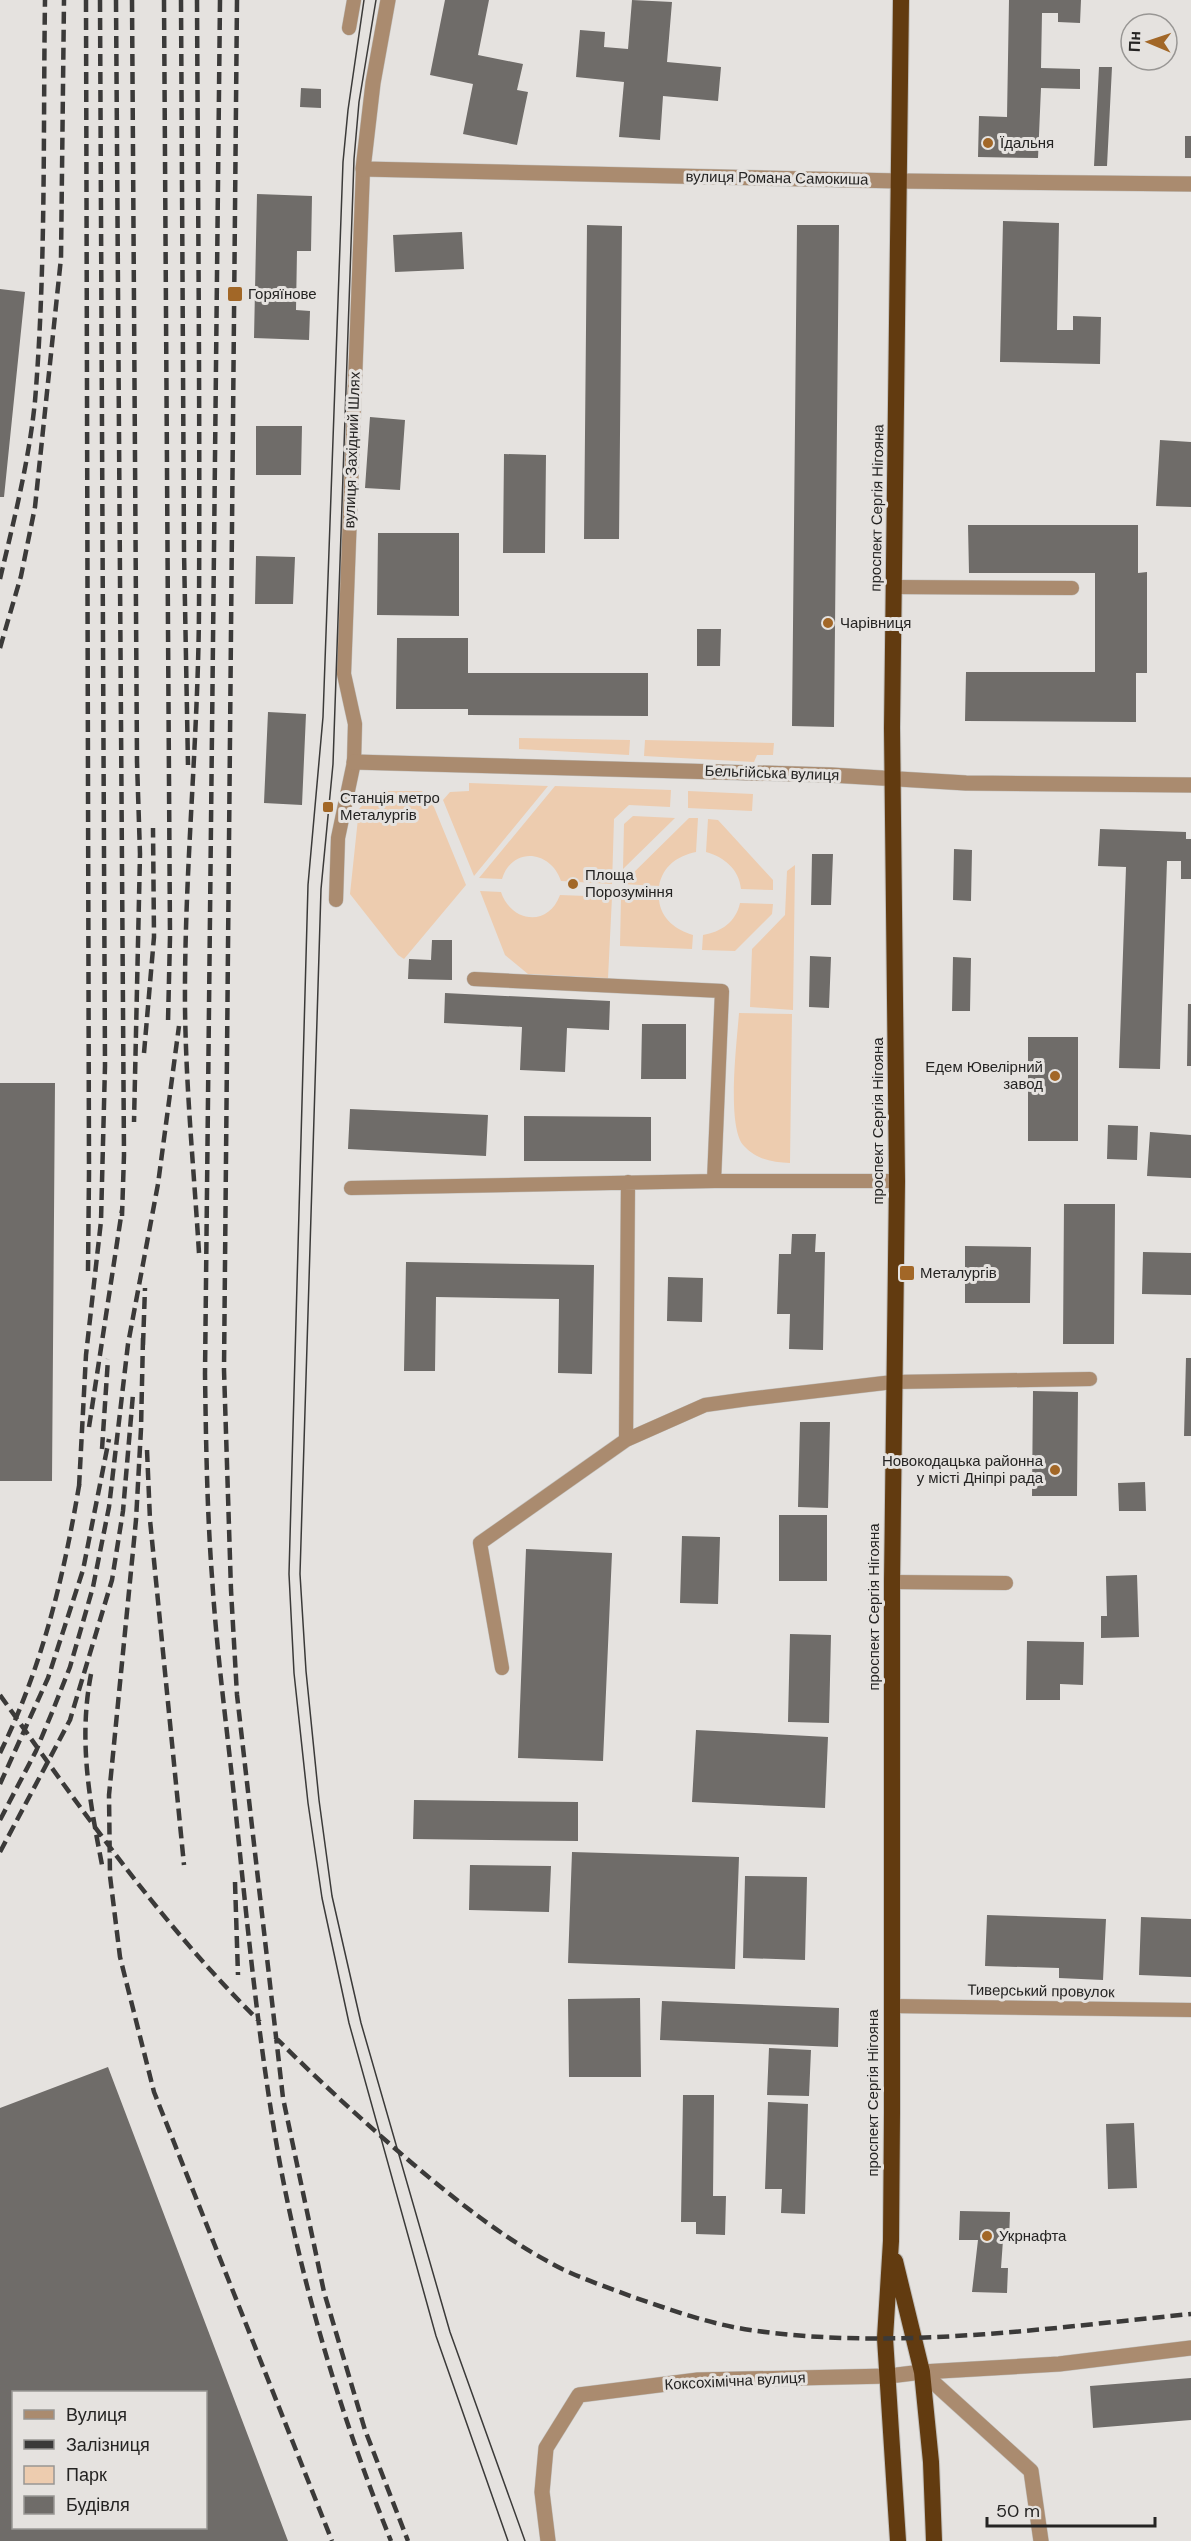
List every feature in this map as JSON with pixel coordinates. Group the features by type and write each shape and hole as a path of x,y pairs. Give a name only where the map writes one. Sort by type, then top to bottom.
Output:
{"highway":[{"name":"проспект Сергія Нігояна","path":"898,2541 885,2338 891,2241 893,1382 897,1181 894,587 901,0"},
{"name":"проспект Сергія Нігояна","path":"891,2241 922,2372 931,2462 934,2541"}],"street":[{"name":"вулиця Західний Шлях","path":"363,168 373,84 388,0"},
{"name":"вулиця Романа Самокиша","path":"363,168 899,181 1191,184"},
{"name":"Бельгійська вулиця","path":"354,762 831,775 966,783 1191,784"},
{"path":"922,2372 1059,2364 1191,2348"},
{"path":"922,2372 1031,2471 1041,2541"},
{"name":"Коксохімічна вулиця","path":"548,2541 542,2492 546,2448 579,2396 698,2380 889,2376 922,2372"}],"lane":[{"path":"349,28 354,0"},
{"name":"вулиця Західний Шлях","path":"336,900 338,838 354,762 355,724 344,674 363,168"},
{"path":"894,587 1072,588"},
{"path":"474,979 722,991 714,1181"},
{"path":"351,1188 628,1182 897,1181"},
{"path":"626,1440 628,1182"},
{"path":"502,1668 480,1543 626,1440 705,1405 893,1382 1090,1379"},
{"path":"892,1582 1006,1583"},
{"name":"Тиверський провулок","path":"891,2006 1191,2010"}],"green space":[{"path":"519,738 630,740 629,755 519,749"},
{"path":"645,740 774,743 773,755 757,755 754,762 644,756"},
{"path":"469,783 548,786 474,876 443,800 450,792 469,791"},
{"path":"555,786 671,790 670,807 629,805 614,819 612,884 561,881 549,863 532,856 514,861 507,868 502,879 479,878"},
{"path":"385,791 422,791 434,807 466,885 404,959 398,955 350,894 359,809 369,798"},
{"path":"688,791 753,794 752,811 688,808"},
{"path":"633,816 675,818 623,869 624,824"},
{"path":"689,818 698,818 696,852 672,863 664,873 659,886 622,884"},
{"path":"708,819 718,820 773,880 773,890 741,889 737,875 730,865 706,852"},
{"path":"795,865 793,1010 750,1007 752,949 785,915 787,871"},
{"path":"480,891 501,892 513,910 530,917 547,913 560,895 612,897 608,978 528,974 505,955"},
{"path":"621,898 659,900 660,907 670,923 693,935 692,949 620,946"},
{"path":"740,903 773,904 772,914 735,951 702,950 703,935 727,925 735,916"},
{"path":"739,1013 792,1014 790,1163 771,1161 754,1154 744,1146 739,1136 735,1121 734,1083"}],"building":[{"path":"445,0 489,0 478,55 523,64 517,90 528,92 517,145 463,134 473,84 430,75"},
{"path":"632,0 672,2 667,62 721,67 718,101 663,96 660,140 619,137 624,82 576,77 580,30 605,32 604,47 628,49"},
{"path":"1009,0 1081,0 1080,23 1058,22 1058,13 1042,13 1041,68 1080,69 1080,89 1041,88 1038,158 978,157 979,116 1007,117"},
{"path":"1099,67 1112,67 1107,166 1094,166"},
{"path":"301,88 321,89 321,108 300,107"},
{"path":"1185,136 1191,136 1191,158 1185,158"},
{"path":"257,194 312,196 311,251 297,251 296,310 310,311 309,340 254,338"},
{"path":"1003,221 1059,223 1057,330 1073,330 1073,316 1101,317 1100,364 1000,362"},
{"path":"587,225 622,226 619,539 584,539"},
{"path":"797,225 839,225 834,727 792,726"},
{"path":"462,232 464,269 395,272 393,235"},
{"path":"0,289 25,292 4,497 0,497"},
{"path":"370,417 405,420 400,490 365,488"},
{"path":"256,426 302,426 301,475 256,475"},
{"path":"1160,440 1191,442 1191,507 1156,506"},
{"path":"504,454 546,455 545,553 503,553"},
{"path":"968,525 1138,525 1138,573 1147,572 1147,673 1136,673 1136,722 965,721 966,672 1095,672 1095,573 969,573"},
{"path":"378,533 459,533 459,616 377,615"},
{"path":"256,556 295,557 293,604 255,604"},
{"path":"697,629 721,629 720,666 697,666"},
{"path":"397,638 468,638 468,673 648,673 648,716 468,715 468,709 396,709"},
{"path":"268,712 306,714 302,805 264,803"},
{"path":"1100,829 1186,832 1186,839 1191,839 1191,879 1181,879 1181,861 1167,861 1160,1069 1119,1068 1126,867 1098,866"},
{"path":"954,849 972,850 971,901 953,900"},
{"path":"812,854 833,854 831,905 811,905"},
{"path":"432,940 452,940 452,980 408,979 409,959 431,960"},
{"path":"810,956 831,957 829,1008 809,1007"},
{"path":"953,957 971,958 970,1011 952,1011"},
{"path":"445,993 610,1001 609,1030 567,1028 565,1072 520,1070 522,1027 444,1023"},
{"path":"1188,1004 1191,1004 1191,1066 1187,1066"},
{"path":"642,1024 686,1024 686,1079 641,1079"},
{"path":"1028,1037 1078,1037 1078,1141 1028,1141"},
{"path":"0,1083 55,1083 52,1481 0,1481"},
{"path":"350,1109 488,1115 486,1156 348,1149"},
{"path":"524,1116 651,1117 651,1161 524,1161"},
{"path":"1108,1125 1138,1126 1137,1160 1107,1159"},
{"path":"1150,1132 1191,1135 1191,1178 1147,1176"},
{"path":"1064,1204 1115,1204 1114,1344 1063,1344"},
{"path":"792,1234 816,1234 815,1252 825,1252 823,1350 789,1349 790,1314 777,1314 779,1254 791,1254"},
{"path":"965,1246 1031,1247 1030,1303 965,1303"},
{"path":"1143,1252 1191,1253 1191,1295 1142,1294"},
{"path":"406,1262 594,1265 592,1374 558,1373 559,1299 436,1297 435,1371 404,1371"},
{"path":"668,1277 703,1278 702,1322 667,1321"},
{"path":"1186,1358 1191,1358 1191,1436 1184,1436"},
{"name":"Новокодацька районна у місті Дніпрі рада","path":"1033,1391 1078,1392 1077,1496 1032,1496"},
{"path":"800,1422 830,1422 828,1508 798,1507"},
{"path":"1145,1482 1146,1511 1119,1511 1118,1483"},
{"path":"779,1515 827,1515 827,1581 779,1581"},
{"path":"682,1536 720,1537 718,1604 680,1603"},
{"path":"526,1549 612,1553 603,1761 518,1758"},
{"path":"1137,1575 1139,1637 1101,1638 1101,1616 1107,1616 1106,1576"},
{"path":"790,1634 831,1635 829,1723 788,1722"},
{"path":"1027,1641 1084,1642 1083,1685 1060,1684 1060,1700 1026,1700"},
{"path":"696,1730 828,1737 825,1808 692,1802"},
{"path":"414,1800 578,1802 578,1841 413,1839"},
{"path":"572,1852 739,1857 735,1969 568,1963"},
{"path":"470,1865 551,1866 549,1912 469,1910"},
{"path":"745,1876 807,1877 805,1960 743,1958"},
{"path":"987,1915 1106,1919 1103,1980 1059,1978 1059,1968 985,1966"},
{"path":"1141,1917 1191,1919 1191,1977 1139,1975"},
{"path":"640,1998 641,2077 569,2077 568,1999"},
{"path":"662,2001 839,2008 838,2047 660,2040"},
{"path":"769,2048 811,2050 809,2096 767,2095"},
{"path":"108,2067 288,2541 0,2541 0,2108"},
{"path":"683,2095 714,2095 713,2196 726,2196 725,2235 696,2234 696,2222 681,2222"},
{"path":"768,2102 808,2104 805,2214 781,2213 782,2189 765,2189"},
{"path":"1134,2123 1137,2188 1108,2189 1106,2124"},
{"path":"960,2211 1010,2212 1009,2240 1003,2240 1001,2268 1008,2268 1007,2293 972,2292 978,2240 959,2240"},
{"path":"1191,2378 1191,2420 1093,2428 1090,2386"}],"tram line":[{"path":"364,0 343,162 323,717 308,885 289,1574 294,1673 308,1803 322,1898 349,2023 436,2336 508,2541"},
{"path":"376,0 359,102 354,159 333,764 321,889 300,1574 306,1671 319,1800 332,1896 361,2023 450,2332 525,2541"}],"railway":[{"path":"0,579 25,468 35,401 39,351 45,0"},
{"path":"0,648 21,576 35,507 61,258 64,0"},
{"path":"86,0 88,1271"},
{"path":"79,1487 86,1355 101,1221 105,1066 100,0"},
{"path":"116,0 124,1155 122,1216"},
{"path":"132,0 137,762 140,854 134,1122"},
{"path":"164,0 170,937 168,1022"},
{"path":"181,0 184,551 188,765"},
{"path":"197,0 199,611 185,1008 199,1253"},
{"path":"220,0 205,1374 210,1552 220,1667 255,1990 280,2164 301,2260 326,2355 356,2449 391,2541"},
{"path":"237,0 224,1370 237,1695 283,2098 324,2292 365,2430 408,2541"},
{"path":"144,1053 154,937 153,828"},
{"path":"0,1820 36,1751 53,1710 70,1667 93,1587 109,1507 128,1344 158,1184 179,1026"},
{"path":"89,1427 122,1210"},
{"path":"143,1345 145,1288"},
{"path":"143,1338 136,1520 109,1795 110,1876 120,1957 154,2092 332,2541"},
{"path":"102,1449 108,1359"},
{"path":"0,1852 70,1720 112,1580 123,1511 133,1394"},
{"path":"0,1784 48,1678 83,1570 109,1439"},
{"path":"147,1450 150,1520 184,1865"},
{"path":"0,1753 28,1687 50,1620 67,1551 80,1480"},
{"path":"91,1674 87,1699 87,1772 103,1870"},
{"path":"0,1695 91,1822 155,1905 223,1984 260,2022"},
{"path":"235,1882 238,1975"},
{"path":"275,2037 342,2102 413,2164 495,2229 549,2262 580,2277 691,2316 750,2330 804,2336 915,2338 1027,2331 1191,2314"}],"place":[{"name":"Їдальня","path":"988,143"},
{"name":"Горяїнове","path":"235,294"},
{"name":"Чарівниця","path":"828,623"},
{"name":"Станція метро Металургів","path":"328,807"},
{"name":"Площа Порозуміння","path":"573,884"},
{"name":"Едем Ювелірний завод","path":"1055,1076"},
{"name":"Металургів","path":"907,1273"},
{"name":"Новокодацька районна у місті Дніпрі рада","path":"1055,1470"},
{"name":"Укрнафта","path":"987,2236"}]}
